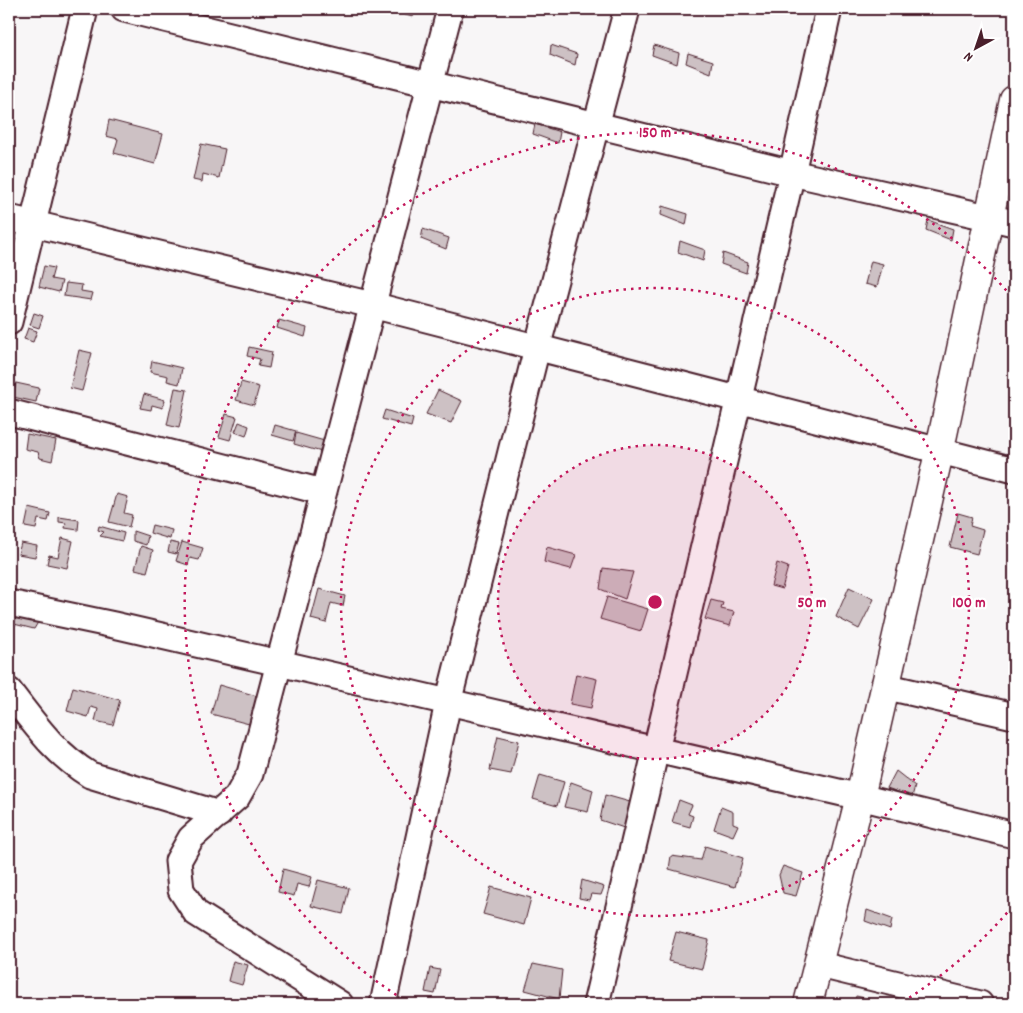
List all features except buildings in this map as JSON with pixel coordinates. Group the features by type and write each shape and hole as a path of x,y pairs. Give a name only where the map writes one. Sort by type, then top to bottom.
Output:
{"main road":[{"path":"808,1004 820,966 939,453 1014,100"}],"street":[{"path":"9,322 20,220 85,9"},
{"path":"124,9 792,173 1014,223"},
{"path":"340,1004 196,913 181,890 178,861 191,838 237,797 250,774 450,9"},
{"path":"383,1004 448,703 537,348 628,9"},
{"path":"596,1004 792,173 828,9"},
{"path":"20,220 372,305 739,399 939,453 1014,470"},
{"path":"9,412 323,492"},
{"path":"9,603 114,625 860,797 1014,835"},
{"path":"884,686 1014,716"},
{"path":"9,690 52,746 72,764 90,775 219,814"},
{"path":"820,966 980,1004"}]}
